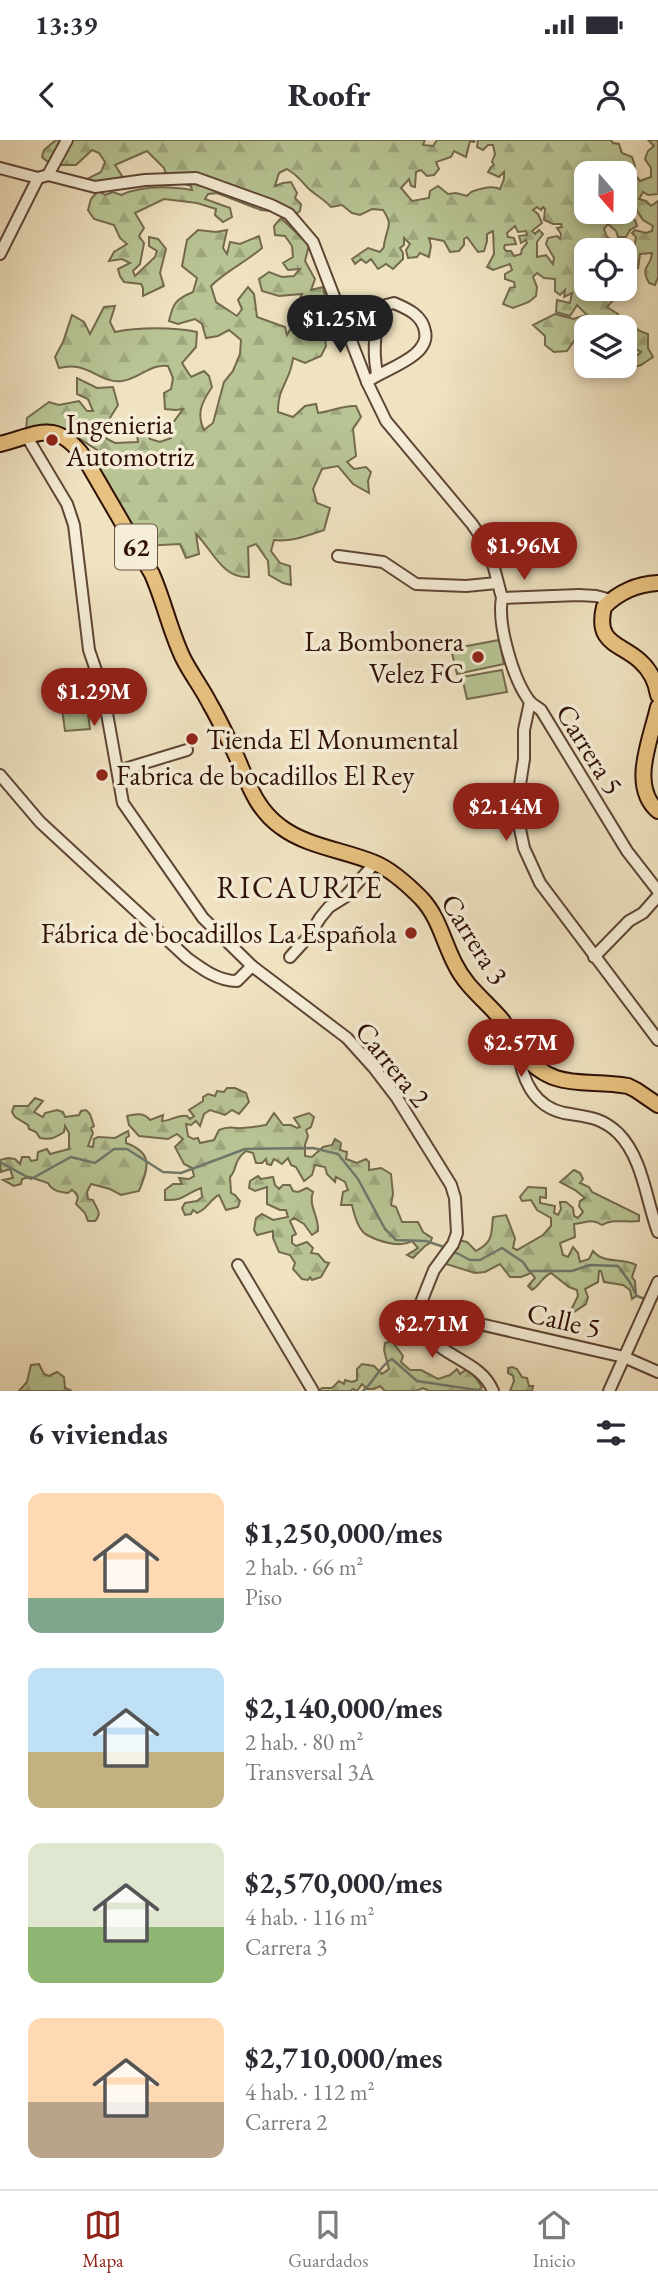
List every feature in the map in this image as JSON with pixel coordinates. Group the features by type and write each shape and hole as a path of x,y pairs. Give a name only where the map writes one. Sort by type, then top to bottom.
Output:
{"main road":[{"name":"Carrera 3","path":"27,437 42,432 59,433 75,444 84,457 152,574 169,626 184,660 209,702 255,799 278,825 294,836 375,863 399,879 430,907 461,976 501,1020 518,1048"},
{"name":"62","path":"0,444 27,437"},
{"path":"658,583 637,586 611,600 602,613 606,635 613,644 647,668 658,695"},
{"path":"658,707 642,776 646,796 658,811"},
{"name":"62","path":"518,1048 544,1072 571,1083 628,1086 658,1105"}],"street":[{"path":"0,254 43,176 67,140"},
{"name":"Carrera 5","path":"0,168 95,187 145,180 196,178 289,214 313,242 367,382 386,421 489,548 502,598 500,606 504,635 518,682 530,702 541,710 627,851 658,893"},
{"path":"367,382 420,351 425,342 426,334 418,317 407,308 394,303 386,305 376,328 377,374"},
{"name":"Carrera 2","path":"27,437 67,505 74,525 89,650 103,691 123,803 204,918 252,966 347,1038 397,1098 451,1185 458,1226 453,1244 431,1276 418,1310"},
{"path":"338,556 383,562 416,584 466,586 497,583"},
{"path":"502,598 579,595 611,600"},
{"path":"530,702 524,730 524,759 516,810 520,836 528,860 540,883 658,1040"},
{"path":"118,771 187,750"},
{"path":"0,775 40,822 204,971 226,981 237,981 252,966"},
{"path":"290,957 329,907 345,897 375,863"},
{"path":"594,957 629,921 643,913 658,893"},
{"name":"Carrera 3","path":"518,1048 522,1070 536,1099"},
{"path":"544,1072 537,1079 536,1099 559,1112 594,1119 620,1135 636,1163 658,1232"},
{"path":"238,1265 310,1386"},
{"path":"609,1391 658,1282"},
{"path":"418,1310 426,1334 438,1346 478,1370 491,1387"},
{"name":"Calle 5","path":"418,1310 624,1357 658,1372"}],"green space":[{"path":"56,140 425,140 423,145 433,146 437,140 475,140 470,141 466,157 454,151 451,157 436,162 439,169 434,175 427,176 421,170 416,172 415,187 411,186 409,179 401,188 412,201 429,198 430,191 438,186 448,194 467,196 482,189 500,189 504,172 499,177 488,172 494,165 493,145 488,145 483,150 477,147 478,140 611,140 619,144 622,153 632,157 633,161 574,161 574,224 608,224 604,229 609,238 574,238 574,301 613,301 607,307 618,315 587,315 577,305 570,316 556,312 557,300 570,303 572,293 564,297 565,290 560,295 555,291 555,279 544,278 537,273 533,277 537,287 536,296 513,308 503,304 510,288 515,287 514,282 505,279 505,274 512,270 510,264 493,270 487,267 494,254 493,231 487,234 484,251 478,252 467,237 459,251 450,252 444,241 429,238 429,257 420,253 417,257 408,258 406,250 410,244 404,238 404,245 400,248 403,259 393,269 386,264 378,269 371,259 366,263 361,259 355,264 352,259 368,248 380,252 384,247 389,222 383,210 372,209 360,215 352,213 342,205 331,207 287,169 279,173 275,186 291,182 297,193 295,198 301,204 300,211 296,214 261,210 217,193 208,194 205,199 230,208 232,217 223,222 215,215 216,209 197,203 164,199 135,213 144,228 139,236 144,243 140,264 133,271 135,276 155,257 157,251 149,246 149,237 158,239 166,249 160,273 164,286 143,296 141,284 124,282 120,276 118,269 130,263 122,259 109,261 114,252 127,244 120,238 114,225 94,219 88,210 91,199 98,191 105,195 113,192 121,195 156,187 192,190 191,186 167,178 164,168 147,151 115,165 122,176 124,186 86,190 85,180 101,172 105,162 99,153 92,150 76,165 51,165 42,157 44,150","holes":["537,207 545,209 544,220 561,224 562,227 557,228 561,234 560,239 557,236 548,238 546,244 554,258 553,264 546,255 537,257 537,242 543,234 539,230 535,234 532,231 542,223 533,210","515,226 518,232 526,231 527,235 519,236 521,243 526,240 527,243 521,254 514,256 504,248 505,245 516,244 514,238 508,237 507,233"]},
{"path":"648,140 658,140 658,194 648,195 643,192 639,199 651,206 658,201 658,277 655,285 649,283 645,273 652,253 640,254 637,268 637,238 632,233 635,230 646,233 652,231 653,226 643,220 637,211 637,178 640,181 651,177 651,168 645,159 654,146"},
{"path":"281,218 309,245 305,261 315,279 311,290 323,287 326,302 321,307 326,346 321,356 305,363 293,358 278,404 278,412 293,417 305,406 316,404 318,413 356,406 361,417 353,429 356,456 347,462 354,469 366,467 371,472 368,481 369,493 353,484 338,466 322,469 313,489 317,503 330,508 324,530 293,539 274,540 271,551 280,563 290,566 291,585 269,575 268,561 256,544 248,547 249,577 232,573 225,568 196,534 199,554 186,558 180,544 142,546 93,459 97,450 72,434 52,426 26,431 27,418 49,402 59,405 79,401 87,411 93,411 88,399 77,394 77,378 97,388 113,387 118,405 103,429 107,439 115,443 138,442 136,426 146,430 150,439 160,442 171,438 170,427 183,409 165,409 164,393 171,389 173,378 168,366 156,367 122,381 107,379 78,367 59,368 55,357 72,315 84,322 90,334 104,307 115,306 110,322 115,332 156,328 197,332 196,347 182,363 191,377 204,371 209,376 212,387 203,403 200,418 204,430 213,423 224,382 233,371 240,354 241,340 229,330 206,338 202,324 195,319 178,324 169,321 176,302 193,292 197,278 182,266 187,240 198,230 227,230 223,248 227,254 230,242 240,244 259,236 262,248 211,286 216,302 237,316 242,309 238,300 248,287 254,294 257,317 285,327 287,335 291,328 303,323 293,315 302,294 279,296 262,291 259,279 269,272 282,277 294,276 300,269 288,270 283,263 293,257 292,246 285,236 275,235 274,226"},
{"path":"608,224 637,226 630,230 626,237 618,237"},
{"path":"555,314 573,319 574,341 567,351 554,352 545,345 545,336 533,325"},
{"path":"637,330 648,334 648,348 653,357 637,366 637,355 641,352 637,350"},
{"name":"La Bombonera Velez FC","path":"499,640 504,664 457,674 451,649"},
{"path":"502,670 507,692 467,699 462,677"},
{"path":"84,684 90,729 65,731 59,687"},
{"path":"227,1088 246,1093 249,1102 239,1114 232,1110 225,1115 210,1110 204,1114 200,1126 196,1121 191,1125 186,1124 188,1136 198,1138 200,1143 214,1140 219,1130 229,1127 266,1125 274,1113 283,1125 297,1128 300,1127 294,1118 309,1113 314,1117 311,1127 306,1130 308,1136 305,1156 312,1157 323,1147 332,1145 335,1139 341,1143 340,1150 347,1152 346,1159 357,1163 366,1159 369,1162 369,1170 381,1168 391,1174 391,1205 396,1207 402,1222 418,1222 423,1232 432,1238 430,1243 413,1258 407,1255 418,1248 412,1241 390,1243 364,1233 357,1222 352,1205 341,1205 343,1192 348,1190 345,1182 336,1177 335,1182 327,1174 325,1167 315,1165 312,1175 304,1181 288,1158 282,1164 274,1159 271,1165 267,1164 266,1159 262,1163 256,1163 253,1153 246,1151 230,1177 231,1193 240,1201 238,1207 226,1210 219,1195 201,1211 197,1213 193,1210 191,1214 185,1215 182,1208 185,1203 197,1201 202,1197 201,1188 181,1198 165,1200 165,1190 173,1184 182,1184 179,1178 189,1179 194,1176 192,1168 184,1164 175,1147 183,1139 177,1134 168,1139 139,1136 129,1125 127,1116 142,1115 150,1120 163,1115 162,1121 183,1116 190,1119 194,1116 189,1110 203,1101 203,1097 208,1094 215,1096 217,1091 224,1092"},
{"path":"35,1098 43,1101 34,1112 43,1117 45,1113 57,1110 63,1112 65,1117 79,1115 86,1110 94,1126 91,1128 93,1133 88,1146 93,1147 94,1139 98,1137 115,1138 128,1131 126,1143 141,1151 146,1161 139,1191 121,1195 91,1184 87,1192 88,1199 93,1200 98,1215 95,1221 88,1221 85,1213 76,1204 77,1196 72,1190 68,1193 59,1192 48,1183 30,1177 22,1179 21,1184 14,1186 3,1180 13,1178 10,1169 1,1172 0,1160 15,1159 20,1164 22,1157 29,1157 31,1161 37,1160 38,1152 47,1149 50,1154 69,1149 69,1133 65,1126 64,1132 55,1137 40,1138 28,1125 15,1117 12,1112 14,1106 28,1106"},
{"path":"574,1170 580,1173 583,1179 580,1183 589,1187 592,1192 639,1215 639,1221 616,1221 602,1225 591,1221 574,1224 575,1237 560,1243 563,1255 568,1257 573,1247 580,1262 589,1259 593,1251 603,1258 636,1265 632,1277 635,1281 636,1296 632,1299 630,1290 623,1285 604,1282 599,1271 598,1282 585,1289 588,1297 586,1304 574,1312 572,1308 578,1296 577,1290 551,1273 532,1290 528,1286 535,1278 531,1273 510,1277 500,1264 485,1272 475,1273 446,1264 453,1250 458,1248 458,1240 467,1242 476,1251 486,1244 490,1237 493,1217 506,1215 515,1238 513,1248 517,1250 543,1235 551,1226 551,1218 537,1210 531,1200 522,1201 520,1197 528,1187 546,1188 546,1198 540,1197 540,1203 555,1206 554,1213 558,1215 560,1202 566,1202 578,1218 583,1212 579,1206 580,1201 585,1198 560,1182"},
{"path":"258,1176 261,1179 273,1177 279,1189 283,1185 290,1185 293,1191 307,1188 313,1192 312,1202 318,1231 312,1235 304,1224 294,1218 290,1221 296,1234 292,1236 292,1243 296,1246 307,1242 313,1248 311,1253 318,1254 329,1263 321,1277 302,1279 293,1269 295,1263 290,1255 279,1252 273,1231 257,1235 254,1230 256,1218 262,1214 273,1220 288,1217 286,1210 267,1204 267,1187 255,1191 249,1188 250,1181"},
{"path":"392,1341 403,1356 401,1362 410,1370 421,1370 438,1379 457,1369 460,1374 467,1369 482,1387 477,1391 429,1391 423,1388 416,1391 385,1391 380,1386 367,1389 362,1384 357,1391 319,1391 322,1388 332,1388 339,1381 344,1384 345,1380 357,1380 357,1369 362,1364 374,1366 382,1374 389,1369 385,1343"},
{"path":"39,1364 44,1374 49,1376 57,1372 64,1377 65,1388 72,1391 19,1391 27,1382 31,1365"},
{"path":"508,1368 517,1369 522,1377 527,1378 529,1386 533,1386 532,1391 510,1391 514,1381"}],"waterway":[{"path":"0,1162 31,1179 71,1157 95,1163 114,1149 127,1149 163,1172 181,1173 245,1149 313,1148 338,1154 358,1179 385,1229 396,1240 426,1241 447,1248"},
{"path":"453,1251 470,1260 480,1260 502,1248 523,1262 529,1271 572,1271 590,1265 618,1266 637,1296 645,1299"},
{"path":"363,1391 392,1359 417,1381 483,1391"}],"place":[{"name":"Ingenieria Automotriz","path":"52,440"},
{"name":"La Bombonera Velez FC","path":"478,657"},
{"name":"Tienda El Monumental","path":"192,739"},
{"name":"Fabrica de bocadillos El Rey","path":"102,775"},
{"name":"Fábrica de bocadillos La Española","path":"411,933"}],"district":[{"name":"RICAURTE","path":"300,888"}]}
